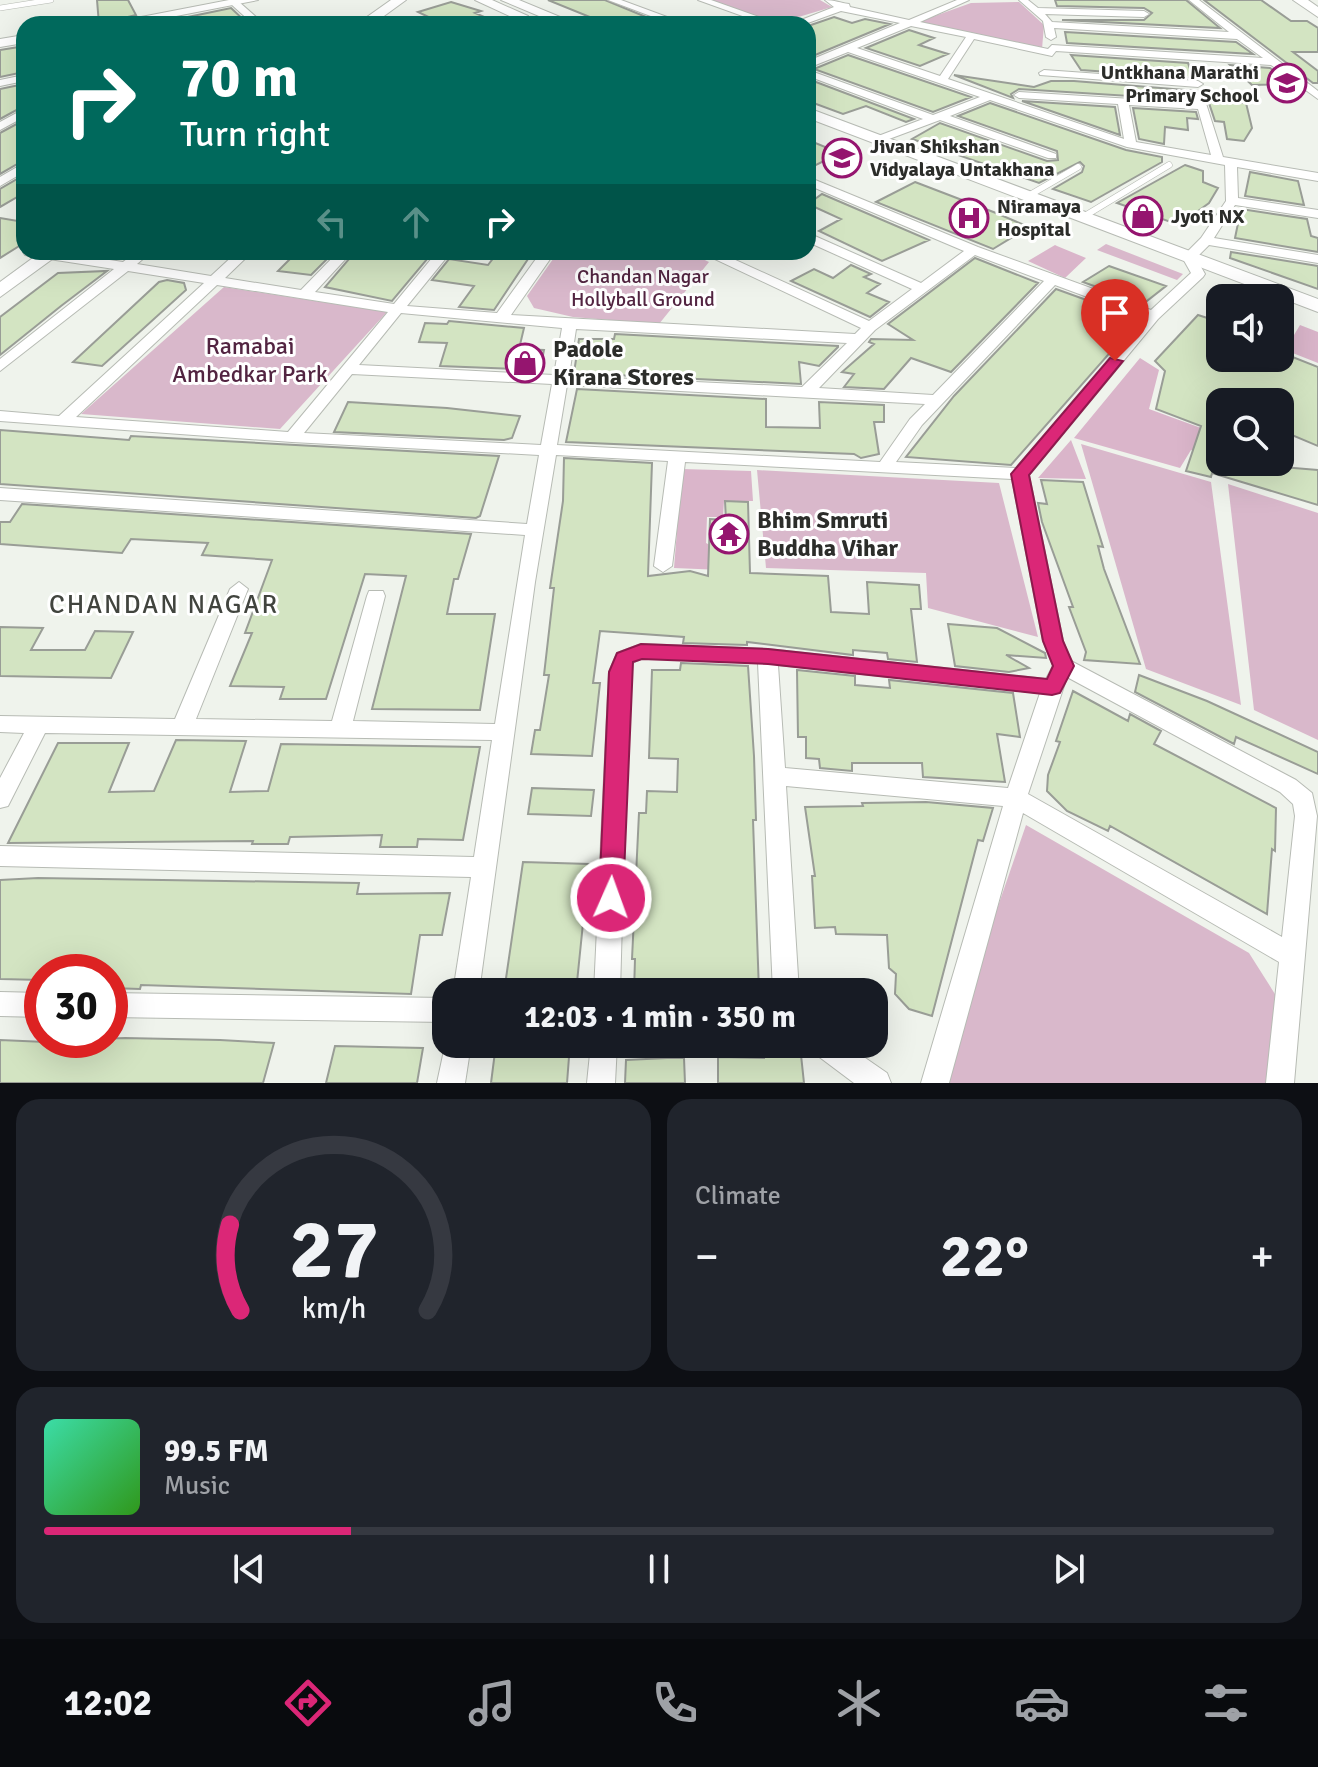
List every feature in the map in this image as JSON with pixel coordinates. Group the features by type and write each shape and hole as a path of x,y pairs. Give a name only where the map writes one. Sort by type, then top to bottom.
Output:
{"main road":[{"path":"179,16 252,0"},
{"path":"164,16 274,0"},
{"path":"361,16 384,0"},
{"path":"376,16 400,0"},
{"path":"481,0 522,16"},
{"path":"507,0 549,16"},
{"path":"1299,0 1318,13"},
{"path":"1312,0 1318,4"},
{"path":"816,116 1083,217 1229,284"},
{"path":"816,127 1194,266 1318,306"},
{"path":"0,274 27,260"},
{"path":"0,291 33,260"},
{"path":"1294,312 1318,321"}],"street":[{"path":"612,0 658,16"},
{"path":"702,0 750,16"},
{"path":"829,0 841,8 1052,51 1273,62"},
{"path":"816,17 861,0"},
{"path":"816,62 965,0"},
{"path":"1008,102 1044,73 1052,51 1051,25 1023,0"},
{"path":"1128,0 1163,31"},
{"path":"1193,0 1318,96"},
{"path":"236,5 249,16"},
{"path":"1038,11 1144,14"},
{"path":"1051,25 1242,36"},
{"path":"943,79 972,35"},
{"path":"847,48 1131,145 1318,177"},
{"path":"1020,474 1194,266 1232,201 1225,163 1200,106 1195,59"},
{"path":"1044,73 1198,84"},
{"path":"816,76 1052,156"},
{"path":"1019,95 1200,106"},
{"path":"877,140 989,97"},
{"path":"1123,101 1131,145"},
{"path":"816,184 973,250 1153,316"},
{"path":"1232,201 1318,214"},
{"path":"816,241 921,288"},
{"path":"1206,241 1318,259"},
{"path":"806,392 870,327 973,250"},
{"path":"80,260 398,309 570,324 859,339"},
{"path":"0,366 134,260"},
{"path":"63,421 237,260"},
{"path":"304,295 337,260"},
{"path":"292,437 438,260"},
{"path":"502,317 542,260"},
{"path":"724,260 870,327"},
{"path":"884,468 916,422 1052,280"},
{"path":"468,978 534,530 570,324"},
{"path":"347,369 939,400"},
{"path":"0,416 292,437 1020,474"},
{"path":"663,566 677,456"},
{"path":"935,1083 1016,798 1058,677 1020,474"},
{"path":"0,494 534,530"},
{"path":"182,727 239,589"},
{"path":"340,730 376,596"},
{"path":"608,978 619,672 624,658 641,651 768,656 1058,677 1288,786 1304,800 1280,1083"},
{"path":"768,656 785,978"},
{"path":"0,724 503,732"},
{"path":"0,799 39,724"},
{"path":"775,776 1016,798 1293,957"},
{"path":"0,856 483,867"},
{"path":"0,1004 24,1005"},
{"path":"128,1005 432,1010"},
{"path":"451,1083 455,1058"},
{"path":"601,1083 603,1058"},
{"path":"842,1058 877,1083"}],"lane":[{"path":"0,8 51,0"},
{"path":"1083,217 1169,165"},
{"path":"1028,196 1078,167"}],"green space":[{"path":"707,0 820,0 832,7 802,16 752,16"},
{"path":"1019,2 1044,25 1042,49 918,22 971,3"},
{"path":"1106,244 1183,274 1177,280 1097,250"},
{"name":"Chandan Nagar Hollyball Ground","path":"552,260 709,262 659,324 573,317 534,308 527,296"},
{"name":"Ramabai Ambedkar Park","path":"224,287 387,312 280,429 81,414"},
{"path":"1081,444 1211,482 1241,705 1146,669"},
{"path":"757,470 999,483 1038,637 928,608 926,573 766,568"},
{"path":"1228,484 1318,513 1318,740 1254,710"},
{"path":"1026,825 1249,953 1280,1002 1269,1083 937,1083"}],"shaded area":[{"path":"1055,245 1086,258 1065,278 1028,261"},
{"path":"1300,325 1318,332 1318,363 1294,354 1294,335"},
{"path":"1140,358 1159,370 1149,409 1206,430 1206,454 1191,450 1180,468 1074,438"},
{"path":"1071,440 1086,479 1038,478"},
{"path":"682,469 751,471 753,501 724,501 723,517 707,517 706,543 723,552 722,570 674,568"}],"building":[{"path":"97,0 128,0 136,15 132,16 98,16"},
{"path":"548,0 605,0 644,16 587,16"},
{"path":"1055,0 1186,0 1220,28 1062,20 1144,20 1152,13 1144,8 1057,6"},
{"path":"1204,0 1261,0 1291,21 1307,21 1318,28 1318,52 1293,52 1318,71 1318,83 1313,83"},
{"path":"451,2 481,11 475,13 482,16 426,16 418,12"},
{"path":"231,8 240,16 193,16"},
{"path":"834,17 852,23 865,19 890,24 816,55 816,23"},
{"path":"909,30 934,38 919,45 948,54 920,66 866,48"},
{"path":"1065,32 1236,42 1253,54 1067,43"},
{"path":"16,47 16,74 0,77 0,50"},
{"path":"848,55 971,97 933,112 816,68"},
{"path":"1071,55 1188,63 1193,78 1081,70"},
{"path":"1230,65 1270,68 1292,84 1252,85"},
{"path":"954,75 1034,87 1051,81 1074,81 1198,91 1193,92 1193,100 1019,89 1011,94 1013,98"},
{"path":"816,82 914,119 906,122 866,106 843,114 816,104"},
{"path":"16,86 16,110 0,119 0,89"},
{"path":"1208,100 1246,103 1252,128 1244,141 1227,139 1224,122 1215,121"},
{"path":"1022,101 1115,107 1120,135"},
{"path":"990,103 1126,150 1162,157 1162,162 1091,202 1053,189 1082,172 1084,166 1080,162 1039,183 912,139 940,123 1047,161 1058,160 1057,151 958,116"},
{"path":"1133,108 1196,112 1198,119 1187,118 1188,130 1165,127 1164,144 1139,139"},
{"path":"16,124 16,165 0,174 0,133"},
{"path":"816,143 840,153 816,165"},
{"path":"1185,165 1203,171 1203,182 1218,188 1209,203 1179,225 1117,203"},
{"path":"1250,172 1298,181 1304,205 1245,196"},
{"path":"16,180 16,198 0,207 0,189"},
{"path":"915,182 1029,227 993,249 876,202"},
{"path":"822,194 929,240 882,261 819,231 841,219 816,208 816,198"},
{"path":"1241,209 1307,219 1311,236 1318,238 1318,252 1235,238"},
{"path":"0,218 16,221 16,248 0,258"},
{"path":"1231,252 1318,266 1318,289 1230,258"},
{"path":"975,258 1038,283 951,372 911,358 884,389 844,387 854,374 842,372 874,344 869,342 871,339 913,340 888,324"},
{"path":"289,260 326,260 311,275 278,271"},
{"path":"348,260 426,260 392,301 325,287"},
{"path":"448,260 488,265 492,260 527,260 494,310 459,307 474,286 432,280"},
{"path":"851,265 871,274 864,277 880,284 867,293 889,302 870,317 791,281 814,269 833,278"},
{"path":"1109,266 1166,286 1143,304 1083,282"},
{"path":"107,271 0,355 0,317 58,273"},
{"path":"159,282 184,283 186,290 102,366 73,362"},
{"path":"1056,289 1128,315 1125,318 1137,322 1011,465 906,457 954,396"},
{"path":"1198,315 1206,318 1206,372 1294,372 1294,358 1318,367 1318,446 1294,436 1294,388 1206,388 1206,476 1186,471 1201,426 1156,409 1165,371 1155,361"},
{"path":"449,321 524,328 519,349 544,350 540,370 440,366 447,343 419,342 425,323 447,324"},
{"path":"615,334 838,347 819,366 799,362 801,384 574,373 579,339 614,339"},
{"path":"577,389 766,399 766,427 820,428 819,402 884,405 884,422 874,422 879,454 861,458 854,454 566,442"},
{"path":"348,402 520,416 512,438 504,440 334,432"},
{"path":"0,430 129,440 131,436 499,456 480,516 476,518 0,484"},
{"path":"564,458 652,463 648,576 690,571 708,576 710,519 726,520 725,501 748,502 750,573 828,576 831,612 869,614 867,582 919,585 921,609 911,609 917,662 888,659 887,653 853,650 853,655 747,642 747,645 683,643 684,637 600,631 593,683 600,683 592,756 531,754 535,730 540,730 549,675 544,675 554,588 550,588 563,501"},
{"path":"1294,468 1318,470 1318,505 1222,476 1294,476"},
{"path":"1041,480 1083,482 1103,547 1098,546 1104,569 1140,664 1084,660 1086,652 1069,607 1073,607 1042,522 1038,503 1047,504"},
{"path":"22,504 471,534 458,579 454,579 447,614 495,614 480,710 372,709 406,576 365,574 326,699 280,699 284,687 230,686 252,633 245,633 272,560 202,555 208,543 131,539 122,553 0,544 0,522 10,522"},
{"path":"948,624 997,628 1045,653 1046,658 1006,655 1029,668 1009,672 955,666"},
{"path":"0,627 43,628 31,650 85,650 95,631 133,632 111,678 0,676"},
{"path":"681,663 748,666 754,756 759,978 634,978 635,959 632,959 639,813 646,813 647,791 677,792 678,759 649,758 652,670 680,670"},
{"path":"797,670 855,676 855,685 890,688 889,680 1013,693 1020,737 997,734 1005,782 923,777 922,763 852,763 852,771 820,768 819,759 806,758 806,737 798,737"},
{"path":"1139,675 1207,701 1318,752 1318,774 1236,737 1234,744 1135,692"},
{"path":"1073,691 1128,721 1130,714 1161,731 1154,744 1276,808 1275,851 1272,849 1267,914 1110,826 1108,831 1067,811 1047,791 1048,775 1060,742 1056,741"},
{"path":"176,740 246,741 230,792 268,791 281,744 480,747 463,840 418,839 417,847 380,847 382,835 290,837 288,844 252,844 253,841 8,843 58,743 129,743 109,792 154,791"},
{"path":"532,788 594,790 591,816 528,814"},
{"path":"926,802 993,808 983,841 978,840 932,1016 909,1009 895,994 896,974 889,968 887,935 836,934 835,927 815,928 812,876 815,876 805,807 863,806 862,803"},
{"path":"523,862 589,864 577,978 506,978"},
{"path":"0,880 359,883 357,894 450,893 442,935 420,935 411,994 141,985 140,989 128,989 128,954 24,954 24,980 0,979"},
{"path":"128,1038 274,1043 263,1083 0,1083 0,1040 24,1041 24,1058 128,1058"},
{"path":"335,1046 423,1048 417,1083 326,1083"},
{"path":"494,1058 569,1058 567,1083 491,1083"},
{"path":"684,1058 685,1083 625,1083 626,1060"},
{"path":"718,1058 801,1058 804,1083 718,1083"}],"place":[{"name":"Untkhana Marathi Primary School","path":"1287,83"},
{"name":"Jivan Shikshan Vidyalaya Untakhana","path":"842,158"},
{"name":"Jyoti NX","path":"1143,216"},
{"name":"Niramaya Hospital","path":"969,218"},
{"name":"Padole Kirana Stores","path":"525,363"},
{"name":"Bhim Smruti Buddha Vihar","path":"729,534"}],"district":[{"name":"CHANDAN NAGAR","path":"164,605"}],"route":[{"path":"611,898 619,672 624,658 641,651 768,656 1052,687 1063,666 1053,641 1020,474 1115,361"}]}
